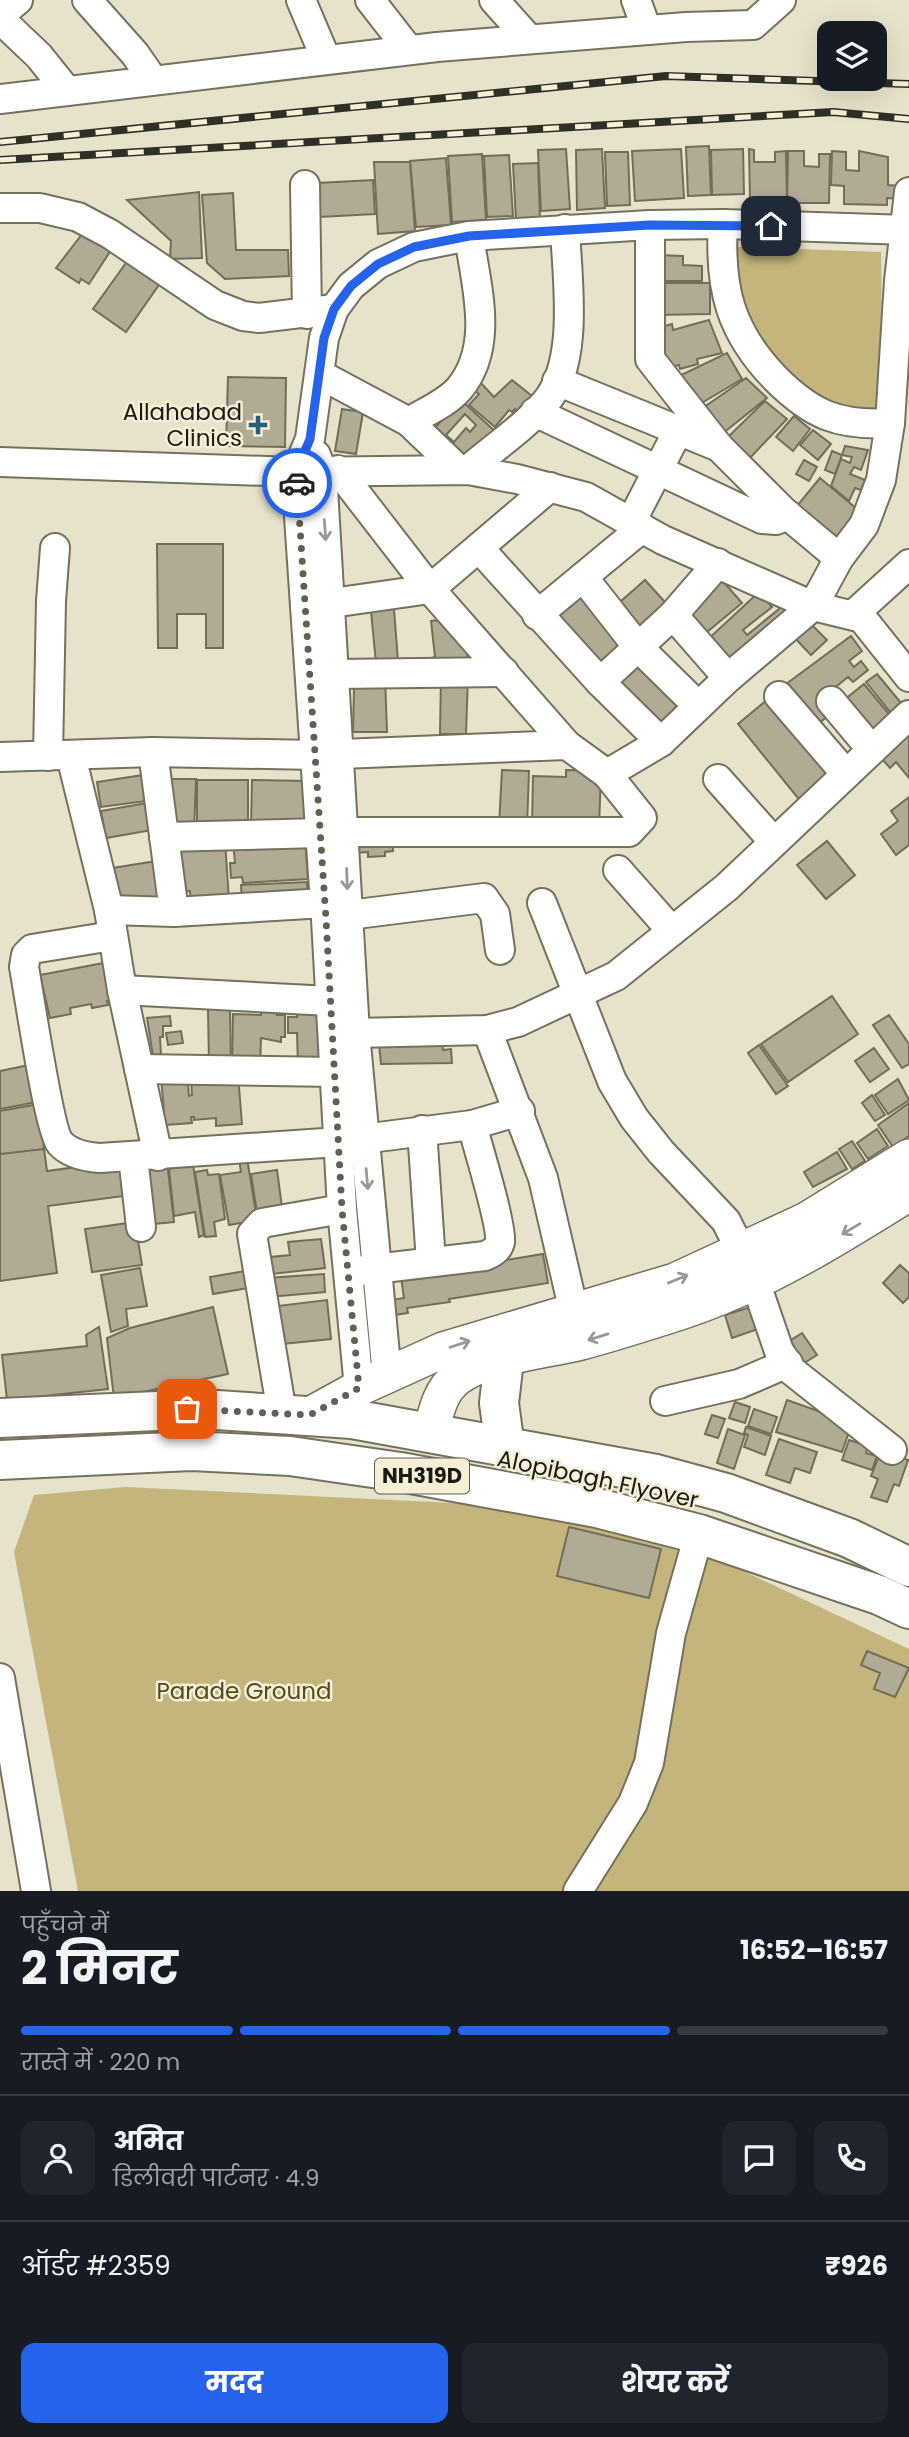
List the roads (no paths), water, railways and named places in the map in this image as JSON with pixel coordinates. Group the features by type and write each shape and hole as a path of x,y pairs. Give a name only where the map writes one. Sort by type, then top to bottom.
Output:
{"highway":[{"path":"504,1360 499,1403 505,1447"},
{"path":"0,1418 172,1409 296,1414"},
{"name":"NH319D","path":"296,1414 430,1432 656,1474 726,1493 849,1538 890,1582"},
{"name":"Alopibagh Flyover","path":"0,1428 223,1419 476,1453 678,1494 762,1519 890,1582"},
{"name":"Alopibagh Flyover","path":"0,1445 149,1436 224,1437 314,1444 570,1488 665,1508 745,1530 890,1582"},
{"name":"NH319D","path":"0,1460 191,1451 290,1456 513,1492 699,1534 831,1579 890,1582"}],"main road":[{"path":"430,1432 438,1403 447,1387 470,1370 582,1342 686,1310 807,1220 901,1180"},
{"path":"296,1414 443,1350 529,1322 574,1312 675,1281 748,1266"},
{"path":"422,1360 447,1387"}],"street":[{"path":"18,0 0,17 39,56 67,91"},
{"path":"87,0 135,54 153,80"},
{"path":"301,0 326,59"},
{"path":"370,0 409,50"},
{"path":"494,0 529,39"},
{"path":"636,0 648,30"},
{"path":"0,99 409,50 648,30 753,25 781,0"},
{"path":"304,185 324,338 321,375 310,439 318,471 318,606 308,675 327,754 337,909 355,1033 351,1140 342,1209 363,1271"},
{"path":"607,774 661,742 728,678 813,606 839,558 864,525 877,491 890,423 901,394 909,192"},
{"path":"0,208 40,208 78,217 110,234 215,305 243,316 259,318 321,312 378,264 414,247 469,236 723,223 907,230"},
{"path":"723,223 724,288 734,321 755,358 798,401 820,413 840,422 861,425 890,423"},
{"path":"650,225 650,359 719,447 788,515 839,558"},
{"path":"463,470 546,402 558,381 568,342 565,229"},
{"path":"409,422 458,391 469,374 477,352 481,334 480,309 469,236"},
{"path":"321,375 409,422 463,470"},
{"path":"558,381 719,447"},
{"path":"535,412 762,519 776,520 788,515"},
{"path":"537,615 583,578 636,525 658,469 678,431"},
{"path":"0,462 318,471 463,470 550,487 586,497 636,525 813,606 862,618 909,677"},
{"path":"164,837 333,833 629,832 642,818 607,774 567,746 430,589 318,471"},
{"path":"318,606 430,589 550,487"},
{"path":"55,548 51,601 60,756 110,923 139,1069 145,1157 141,1227"},
{"path":"480,548 537,615 661,742"},
{"path":"600,682 673,615 718,563"},
{"path":"853,615 909,564"},
{"path":"583,578 637,646 698,706"},
{"path":"318,606 335,674 327,754"},
{"path":"673,615 728,678"},
{"path":"335,674 503,672"},
{"path":"779,696 846,774"},
{"path":"818,742 839,712 872,750"},
{"path":"355,1033 487,1030 518,1022 616,975 727,887 909,715"},
{"path":"0,757 153,752 327,754 567,746"},
{"path":"153,752 174,912"},
{"path":"718,779 774,842"},
{"path":"618,870 672,931"},
{"path":"500,950 495,914 484,898 337,909 174,912 110,923 32,950 26,956 24,967 58,1141 69,1151 86,1157 145,1157 351,1140 472,1125 520,1111"},
{"path":"542,903 612,1082 634,1118 661,1152 726,1222 748,1266 779,1351 832,1405 892,1450"},
{"path":"337,909 330,1001 334,1072 351,1140 373,1382"},
{"path":"122,990 330,1001"},
{"path":"487,1030 520,1111 543,1178 574,1312"},
{"path":"139,1069 334,1072"},
{"path":"363,1271 485,1256 494,1252 500,1240 472,1125"},
{"path":"422,1130 431,1262"},
{"path":"296,1414 251,1234 262,1223 342,1209"},
{"path":"665,1401 739,1384 788,1363"},
{"path":"579,1891 633,1804 649,1763 671,1633 699,1534"},
{"path":"0,1678 36,1891"}],"railway":[{"path":"0,142 666,76 909,84"},
{"path":"0,160 833,112 909,119"}],"place":[{"name":"Allahabad Clinics","path":"258,425"}],"park label":[{"name":"Parade Ground","path":"244,1691"}]}
